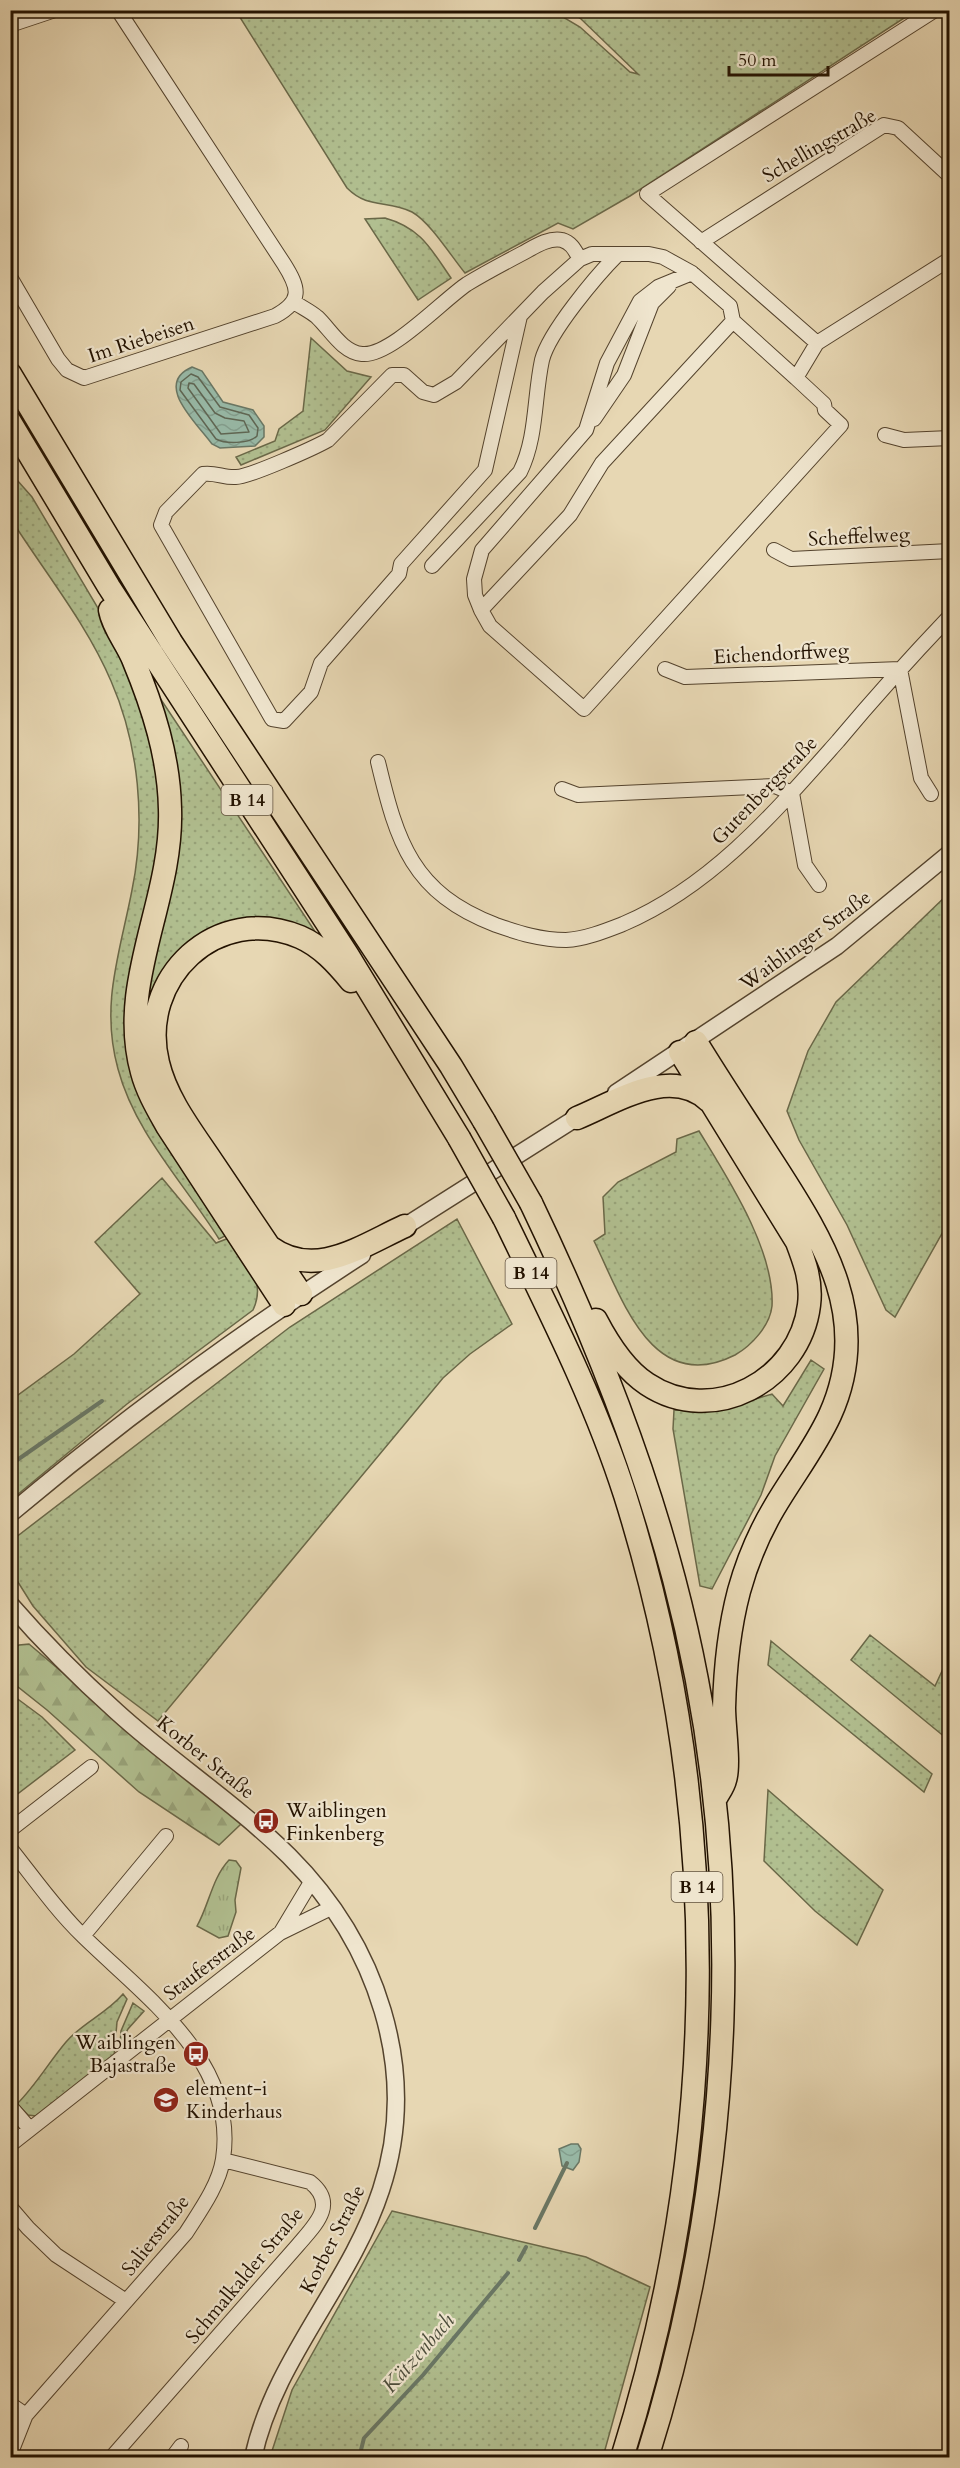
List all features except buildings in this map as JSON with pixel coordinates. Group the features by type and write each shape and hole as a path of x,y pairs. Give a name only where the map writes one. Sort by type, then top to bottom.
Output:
{"highway":[{"name":"B 14","path":"10,374 165,632 451,1066 531,1203 574,1292 618,1403 675,1580 696,1683 714,1801 721,1880 723,1967 717,2116 708,2188 685,2322 647,2457"},
{"name":"B 14","path":"10,422 109,587 291,867 459,1138 504,1218 572,1354 625,1494 652,1589 673,1689 690,1805 699,1970 693,2115 686,2181 661,2318 622,2457"},
{"path":"109,587 111,614 132,658 159,734 167,772 170,807 166,871 136,992 136,1047 142,1073 151,1097 167,1126 292,1300"},
{"path":"292,1300 268,1246 188,1126 166,1086 158,1065 154,1030 159,1003 170,978 181,963 208,941 228,933 265,929 300,937 320,949 336,964 366,1000 382,1013"},
{"path":"574,1292 630,1369 646,1384 667,1394 710,1401 733,1397 753,1389 785,1363 796,1345 805,1324 810,1286 806,1266 784,1219 713,1105 688,1047"},
{"path":"688,1047 804,1210 838,1279 846,1316 847,1337 846,1360 839,1393 830,1416 774,1508 756,1542 745,1570 731,1627 726,1664 724,1709 726,1779 714,1801"},
{"path":"577,1118 651,1088 667,1085 689,1088 713,1105"},
{"path":"268,1246 297,1261 318,1262 405,1226"}],"street":[{"path":"10,25 55,10"},
{"path":"118,10 292,276 297,292 294,302 317,317 335,338 352,351 362,355 377,352 391,344 466,285 538,245 552,240 561,240 572,246 580,259"},
{"path":"817,343 647,194 935,10"},
{"name":"Schellingstraße","path":"701,242 884,125 898,128 950,176"},
{"path":"520,316 485,470 401,564 399,574 321,663 311,692 284,721 272,718 167,536 161,525 162,518 203,474 212,473 237,478 316,447 327,440 392,375 404,375 423,392 434,395 456,382 520,316 580,259 592,254 663,257 692,273 730,306 733,321 824,404 825,410 841,425 584,709 490,626 475,595 474,579 482,550 586,430 624,375 652,303 676,280"},
{"path":"432,566 520,472 529,454 543,357 563,322 618,255"},
{"path":"796,378 817,343 948,262"},
{"path":"586,430 607,363 640,301 652,290 692,273"},
{"name":"Im Riebeisen","path":"10,277 58,359 67,370 84,378 274,316 294,302"},
{"path":"481,610 570,515 602,463 733,321"},
{"path":"885,435 904,440 950,438"},
{"name":"Scheffelweg","path":"774,550 791,559 950,551"},
{"name":"Gutenbergstraße","path":"378,762 391,817 405,851 423,877 445,897 484,920 543,939 568,940 589,936 637,918 720,864 747,841 792,794 900,669 950,616"},
{"name":"Eichendorffweg","path":"665,669 685,677 900,669"},
{"path":"900,669 921,778 931,794"},
{"path":"562,789 578,795 775,786 792,794 805,865 819,885"},
{"name":"Waiblinger Straße","path":"10,1514 131,1416 292,1300 688,1047 837,946 950,853"},
{"name":"Korber Straße","path":"10,1604 117,1712 264,1832 311,1882 353,1938 387,2024 396,2086 393,2138 381,2192 368,2222 278,2386 253,2457"},
{"path":"10,1830 91,1767"},
{"path":"83,1936 166,1836"},
{"name":"Stauferstraße","path":"10,1848 83,1936 171,2019 280,1933 332,1908"},
{"name":"Stauferstraße","path":"280,1933 311,1882"},
{"path":"10,2145 171,2019"},
{"name":"Salierstraße","path":"10,2429 26,2415 186,2233 204,2206 223,2160 220,2108 211,2080 171,2019"},
{"path":"10,2106 30,2129"},
{"name":"Schmalkalder Straße","path":"111,2457 298,2245 321,2215 323,2199 319,2189 310,2182 223,2160"},
{"path":"10,2207 56,2255 126,2301"},
{"path":"10,2404 26,2415"},
{"name":"Salierstraße","path":"10,2455 26,2415"},
{"path":"172,2457 182,2446"}],"green space":[{"path":"236,11 553,11 580,27 630,72 638,74 580,18 567,11 915,11 630,196 573,229 558,223 465,273 433,231 419,217 403,208 363,199 347,188"},
{"path":"385,218 408,228 424,241 451,278 418,300 365,219"},
{"path":"311,338 347,371 371,377 325,430 241,465 236,457 275,441 279,429 303,411"},
{"path":"17,480 32,497 111,630 152,738 161,791 158,866 130,969 229,1234 219,1239 148,1136 136,1115 118,1069 113,1045 111,1000 132,890 139,838 134,757 121,706 102,661 80,622 18,530 11,513 11,488"},
{"path":"150,683 320,939 234,925 150,1011 185,1144 140,1011 174,855"},
{"path":"949,893 949,1221 895,1317 886,1310 847,1225 799,1140 787,1111 808,1051 836,1002"},
{"path":"699,1131 735,1192 758,1238 771,1284 772,1306 764,1328 747,1346 735,1355 706,1364 682,1363 661,1352 644,1335 616,1289 594,1241 605,1234 603,1197 618,1182 676,1152 677,1139"},
{"path":"162,1178 216,1243 229,1238 248,1263 258,1289 253,1310 127,1404 11,1500 10,1401 74,1354 140,1294 95,1242"},
{"path":"457,1219 512,1324 470,1354 443,1378 158,1721 86,1667 33,1606 11,1571 11,1541 290,1327"},
{"path":"811,1360 824,1369 775,1456 761,1495 712,1589 700,1586 673,1429 674,1410 715,1411 772,1394 783,1406"},
{"path":"870,1635 935,1686 949,1656 950,1733 946,1738 851,1660"},
{"path":"771,1641 932,1774 924,1792 768,1665"},
{"path":"29,1644 241,1824 219,1845 139,1792 47,1710 18,1687 11,1686 11,1651 19,1645"},
{"path":"11,1694 42,1717 75,1750 11,1799"},
{"path":"768,1790 883,1890 857,1945 815,1911 764,1861"},
{"path":"229,1860 236,1861 241,1868 235,1900 236,1912 228,1936 219,1938 197,1926 215,1883"},
{"path":"123,1994 127,1999 117,2022 114,2057 36,2116 28,2115 17,2104 72,2035"},
{"path":"133,2003 144,2011 128,2029 120,2044 121,2031"},
{"path":"392,2211 586,2257 650,2287 603,2457 270,2457 292,2390"}],"water":[{"path":"192,367 202,371 223,402 253,410 264,426 264,437 255,446 220,448 212,444 188,414 181,404 176,383 181,374"},
{"path":"578,2144 581,2149 579,2162 573,2170 562,2166 559,2149"}],"waterway":[{"path":"10,1465 102,1401"},
{"name":"Kätzenbach","path":"535,2228 567,2163"},
{"name":"Kätzenbach","path":"519,2260 526,2247"},
{"name":"Kätzenbach","path":"359,2458 364,2438 423,2375 508,2273"}],"place":[{"name":"Waiblingen Finkenberg","path":"266,1821"},
{"name":"Waiblingen Bajastraße","path":"196,2054"},
{"name":"element-i Kinderhaus","path":"166,2100"}]}
